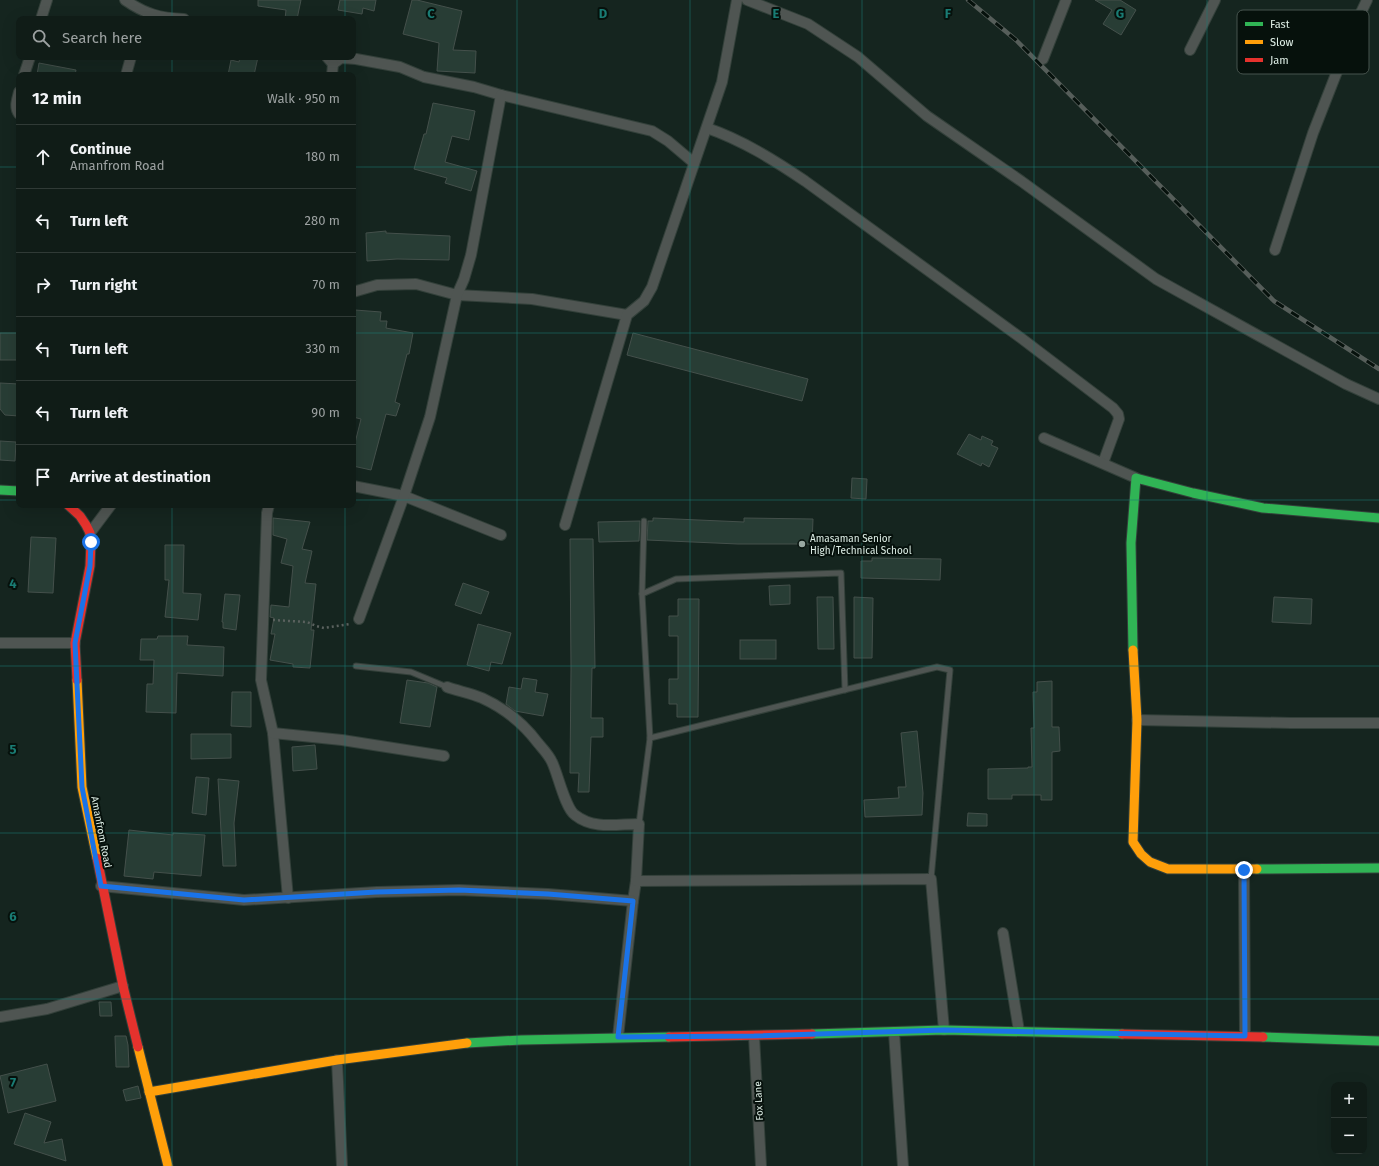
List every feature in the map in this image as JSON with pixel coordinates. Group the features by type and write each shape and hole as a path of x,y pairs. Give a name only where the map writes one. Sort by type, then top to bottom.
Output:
{"street":[{"path":"42,16 47,0"},
{"path":"124,0 142,15 148,13 162,16"},
{"path":"565,525 627,314 644,301 652,287 707,128 722,82 737,0"},
{"path":"747,0 808,24 858,57 927,116 1022,181 1156,279 1346,384 1379,399"},
{"path":"1043,59 1066,0"},
{"path":"1190,50 1215,0"},
{"path":"1362,10 1367,0"},
{"path":"356,59 400,67 424,77 474,87 652,132 668,141 694,163"},
{"path":"25,72 29,60"},
{"path":"127,72 130,60"},
{"path":"330,60 332,72"},
{"path":"1275,250 1313,133 1336,74"},
{"path":"359,619 404,496 430,417 457,295 464,279 471,255 501,95"},
{"path":"707,128 728,135 783,166 805,181 1021,338 1113,408 1118,414 1119,419 1103,463"},
{"path":"356,291 377,285 416,284 457,295 532,299 627,314"},
{"path":"1044,438 1136,478 1192,492 1263,508 1379,518"},
{"path":"1136,478 1132,550 1132,633 1137,720 1133,842 1138,851 1145,860 1165,869 1175,870 1379,868"},
{"path":"356,487 404,496 501,535"},
{"path":"0,490 16,491"},
{"name":"Amanfrom Road","path":"71,508 80,516 90,533 91,542 90,566 75,643 82,787 101,886 123,986 168,1166"},
{"path":"90,533 109,508"},
{"path":"268,508 262,621 261,680 273,733 288,898"},
{"path":"0,643 75,643"},
{"path":"447,686 482,698 505,710 527,729 552,760 567,802 573,814 586,822 605,826 639,824 636,881 618,1037"},
{"path":"1137,720 1379,723"},
{"path":"273,733 342,740 444,756"},
{"path":"1244,870 1245,1036"},
{"path":"636,881 931,879 944,1030"},
{"path":"101,886 244,900 376,892 459,890 548,894 633,901"},
{"path":"1003,933 1019,1031"},
{"path":"0,1018 47,1009 123,986"},
{"path":"149,1092 337,1060 468,1043 618,1037 754,1036 944,1030 1245,1036 1379,1041"},
{"path":"894,1032 903,1166"},
{"name":"Fox Lane","path":"754,1036 761,1166"},
{"path":"337,1060 342,1166"}],"lane":[{"path":"639,824 650,738 642,594 644,521"},
{"path":"642,594 676,578 841,573 845,690"},
{"path":"356,666 411,672 447,686"},
{"path":"650,738 937,667 950,670 931,879"}],"path":[{"path":"262,621 278,620 307,622 324,628 354,623 359,619"}],"building":[{"path":"258,0 301,0 298,16 285,16 286,10 258,6"},
{"path":"340,0 376,0 374,11 363,8 362,14 338,10"},
{"path":"412,0 462,11 453,50 476,51 475,73 437,71 439,43 403,34"},
{"path":"1095,0 1120,0 1136,10 1121,35 1103,24 1112,10"},
{"path":"231,60 239,62 239,60 257,60 255,72 229,72"},
{"path":"39,63 76,70 76,72 38,72"},
{"path":"433,103 475,111 469,140 452,136 445,162 477,171 471,191 445,183 447,178 414,169 424,134 426,134"},
{"path":"386,231 386,233 450,236 449,260 397,259 367,261 366,233"},
{"path":"356,310 381,312 380,321 387,321 386,328 413,333 409,354 407,354 395,402 400,404 396,416 386,414 371,470 356,467 356,439 361,419 356,418"},
{"path":"0,333 16,333 16,360 0,360"},
{"path":"633,333 808,379 802,401 627,355"},
{"path":"0,383 16,384 16,416 5,415 0,409"},
{"path":"969,434 981,440 982,436 993,441 991,445 998,448 989,467 982,463 981,466 957,454"},
{"path":"0,441 16,442 15,461 0,460"},
{"path":"852,478 867,479 866,499 851,498"},
{"path":"273,518 310,522 302,549 312,551 305,583 316,584 311,630 314,630 310,668 293,667 293,664 270,660 275,634 271,634 274,618 270,617 271,605 289,607 293,566 281,563 287,539 273,535"},
{"path":"653,518 744,522 744,518 813,519 812,544 738,544 647,540 648,521 653,521"},
{"path":"640,521 639,541 599,542 598,522"},
{"path":"31,537 56,538 53,593 28,592"},
{"path":"570,539 593,539 595,668 592,668 591,718 603,718 603,737 591,737 589,792 578,792 579,773 570,773"},
{"path":"165,545 184,545 183,593 201,594 198,620 165,617 169,580 165,580"},
{"path":"872,558 941,559 940,580 861,578 861,561 872,561"},
{"path":"463,583 489,592 481,614 455,605"},
{"path":"790,585 790,604 770,605 769,586"},
{"path":"225,594 240,595 236,630 223,628 222,622"},
{"path":"817,597 833,597 834,649 818,649"},
{"path":"854,597 873,598 872,658 854,658"},
{"path":"1274,597 1312,599 1311,624 1272,622"},
{"path":"678,599 699,599 698,717 677,717 677,704 669,704 669,679 678,679 678,636 669,636 669,616 678,616"},
{"path":"478,624 511,633 502,664 491,662 489,671 467,665"},
{"path":"158,636 188,636 187,645 224,647 223,676 177,673 176,713 146,712 147,684 153,684 154,660 140,660 141,639 157,639"},
{"path":"740,640 776,640 776,659 740,659"},
{"path":"523,678 537,680 535,692 548,694 543,716 515,711 506,704 509,687 521,689"},
{"path":"407,680 428,683 437,687 430,727 400,723"},
{"path":"1052,681 1052,727 1059,727 1060,751 1052,752 1052,800 1041,800 1041,795 1012,795 1012,799 988,799 988,769 1032,767 1031,728 1034,728 1033,692 1037,692 1037,682"},
{"path":"232,692 251,692 251,727 231,726"},
{"path":"917,731 923,793 922,815 865,817 864,800 899,798 898,787 906,787 901,733"},
{"path":"191,734 231,734 231,758 191,759"},
{"path":"315,745 317,769 293,771 292,747"},
{"path":"196,777 209,778 206,815 192,813"},
{"path":"218,779 239,781 234,823 236,866 223,866"},
{"path":"968,813 987,814 987,826 967,826"},
{"path":"129,830 173,835 173,833 205,835 201,876 154,872 153,879 124,876"},
{"path":"99,1002 111,1002 112,1016 100,1016"},
{"path":"115,1036 126,1036 129,1067 116,1067"},
{"path":"47,1064 56,1101 8,1113 0,1076"},
{"path":"138,1086 141,1098 126,1101 123,1090"},
{"path":"25,1113 51,1122 44,1143 62,1139 66,1161 14,1144"}],"railway":[{"path":"968,0 1016,40 1274,301 1379,369"}],"traffic: fast":[{"path":"1133,650 1131,543 1136,478 1193,493 1263,508 1379,518"},
{"path":"0,490 16,491"},
{"path":"1257,869 1379,868"},
{"path":"812,1034 944,1030 1122,1034"},
{"path":"467,1043 521,1040 669,1037"},
{"path":"1263,1037 1379,1041"}],"traffic: slow":[{"path":"1133,650 1137,720 1133,842 1141,854 1150,862 1168,869 1257,869"},
{"path":"77,680 82,787 97,858"},
{"path":"149,1092 337,1060 467,1043"},
{"path":"138,1047 168,1166"}],"traffic: jam":[{"path":"71,508 80,516 86,525 90,533 91,542 90,566 75,643 77,680"},
{"path":"97,858 123,986 138,1047"},
{"path":"669,1037 812,1034"},
{"path":"1122,1034 1263,1037"}],"place":[{"name":"Amasaman Senior High/Technical School","path":"802,544"}],"route":[{"path":"91,542 90,566 75,643 82,787 101,886 244,900 376,892 459,890 548,894 633,901 618,1037 754,1036 944,1030 1245,1036 1244,870"}]}
